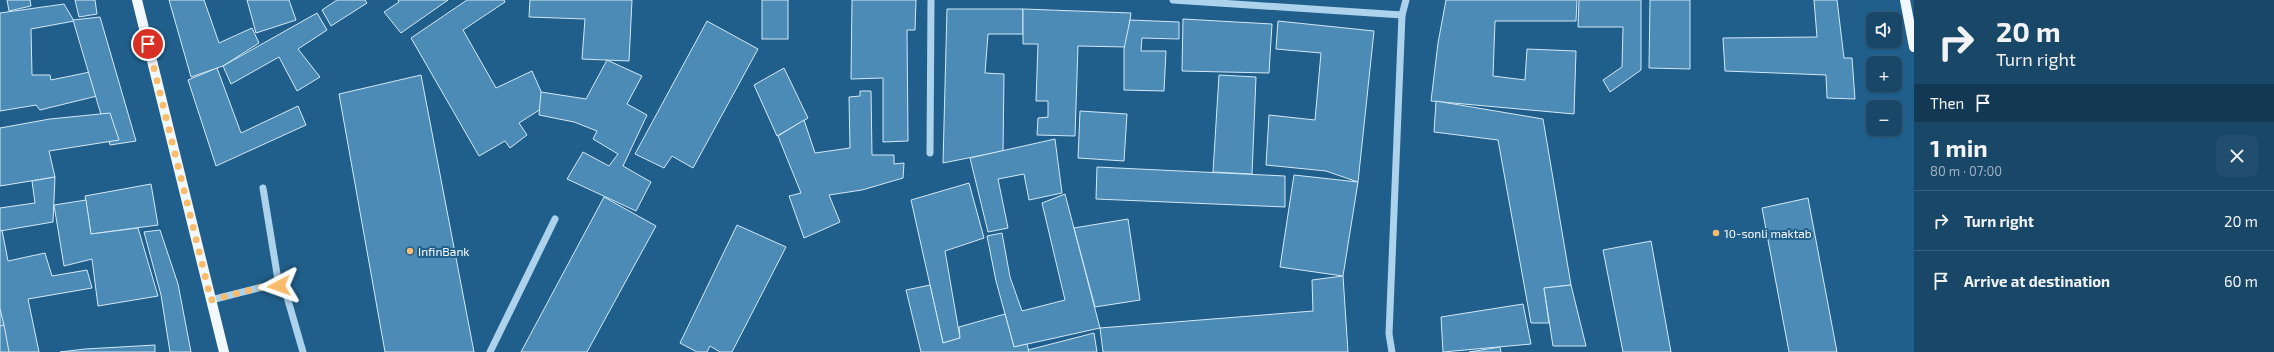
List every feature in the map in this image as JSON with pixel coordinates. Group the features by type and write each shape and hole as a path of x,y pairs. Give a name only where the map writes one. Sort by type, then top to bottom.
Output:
{"main road":[{"path":"137,0 224,352"},
{"path":"1905,0 1914,47"}],"street":[{"path":"930,153 931,0"},
{"path":"1173,0 1402,15"},
{"path":"1392,352 1389,334 1402,15 1406,0"},
{"path":"263,188 279,286"},
{"path":"490,352 554,219"},
{"path":"211,300 270,285 279,286 285,290 303,352"}],"building":[{"path":"7,0 30,0 31,6 9,11"},
{"path":"75,0 95,0 97,14 79,17"},
{"path":"169,0 204,0 219,43 252,28 259,43 223,66 191,77"},
{"path":"247,0 289,0 296,20 256,33"},
{"path":"337,0 365,0 367,3 331,26 322,10"},
{"path":"398,0 448,0 401,33 384,12 399,2"},
{"path":"467,0 504,0 505,2 463,30 496,88 532,71 547,105 519,123 527,135 510,148 505,141 479,156 411,38"},
{"path":"530,0 632,0 629,61 582,59 585,19 529,17"},
{"path":"762,0 788,0 788,39 762,39"},
{"path":"852,0 916,0 915,30 907,30 908,141 883,142 883,78 851,79"},
{"path":"1446,0 1577,0 1576,21 1495,21 1493,76 1525,80 1527,49 1576,51 1574,114 1431,101 1438,43"},
{"path":"1579,0 1641,0 1641,70 1610,92 1603,80 1622,67 1623,27 1578,27"},
{"path":"1650,0 1690,0 1690,69 1649,68"},
{"path":"1814,0 1837,0 1844,58 1852,58 1855,99 1827,98 1826,75 1725,71 1723,38 1817,37"},
{"path":"64,4 74,21 31,29 32,75 50,75 51,80 90,72 97,96 40,110 36,105 0,111 0,13"},
{"path":"947,9 1023,9 1023,34 988,34 985,73 1004,74 1003,151 943,163"},
{"path":"1023,9 1131,13 1126,47 1078,46 1075,136 1037,135 1038,118 1048,117 1048,101 1036,101 1038,44 1023,44"},
{"path":"317,13 327,30 298,49 320,77 297,91 279,57 231,84 223,66"},
{"path":"100,17 136,141 110,145 73,20"},
{"path":"1183,19 1272,24 1269,73 1182,71"},
{"path":"1130,20 1179,22 1179,39 1142,38 1141,51 1166,51 1164,91 1124,90 1124,49"},
{"path":"707,21 758,49 693,168 672,156 664,168 635,154"},
{"path":"1278,21 1374,31 1358,182 1326,171 1266,165 1269,115 1315,120 1321,53 1276,49"},
{"path":"607,60 642,76 627,104 647,115 623,166 651,182 636,211 567,179 583,152 609,166 618,154 593,139 597,131 574,122 539,115 541,92 586,99"},
{"path":"217,68 241,133 298,106 306,125 216,166 188,80"},
{"path":"784,68 808,118 777,136 754,85"},
{"path":"421,75 474,352 385,352 339,94"},
{"path":"1219,75 1256,77 1252,174 1213,172"},
{"path":"860,91 871,91 872,155 894,155 894,164 904,163 903,178 862,190 829,195 840,222 804,238 789,196 801,193 778,136 804,120 815,153 850,148 849,97 860,96"},
{"path":"1436,101 1543,119 1571,285 1544,288 1549,323 1531,323 1498,140 1434,132"},
{"path":"1080,111 1127,114 1124,161 1078,158"},
{"path":"110,113 119,140 49,151 55,177 0,186 0,128 50,119"},
{"path":"1055,139 1062,193 1029,200 1024,174 998,179 1008,228 988,232 970,158"},
{"path":"1097,167 1285,176 1285,207 1096,199"},
{"path":"1294,175 1358,182 1343,276 1280,267"},
{"path":"55,177 53,222 0,231 0,208 35,203 32,181"},
{"path":"969,183 984,238 945,251 960,338 943,343 911,200"},
{"path":"151,184 158,225 91,234 85,196"},
{"path":"1065,194 1100,328 1014,347 996,281 987,236 1002,233 1010,277 1022,311 1065,300 1042,203"},
{"path":"604,197 656,226 587,352 521,352"},
{"path":"1808,198 1837,352 1789,352 1762,208"},
{"path":"86,200 91,234 138,228 158,296 98,306 92,259 64,266 54,205"},
{"path":"1128,219 1140,300 1095,307 1074,228"},
{"path":"737,225 786,247 732,352 720,352 710,346 707,352 697,352 680,343"},
{"path":"2,230 8,261 45,253 52,276 87,270 92,288 28,299 39,352 8,352 0,315 0,231"},
{"path":"160,230 178,284 191,352 170,352 161,295 144,232"},
{"path":"1651,241 1671,352 1623,352 1603,250"},
{"path":"1343,276 1348,352 1103,352 1100,328 1313,311 1312,280"},
{"path":"930,285 943,343 960,338 959,327 1005,314 1014,347 1027,344 1029,352 921,352 906,290"},
{"path":"1571,285 1586,346 1553,346 1544,288"},
{"path":"1523,304 1531,344 1443,352 1441,317"},
{"path":"0,309 4,325 0,326"},
{"path":"4,325 9,352 0,352 0,326"},
{"path":"1094,333 1097,352 1029,352 1028,350"},
{"path":"155,345 155,352 60,352 85,349"},
{"path":"1500,347 1501,352 1469,352"}],"place":[{"name":"10-sonli maktab","path":"1716,233"},
{"name":"InfinBank","path":"410,251"}],"route":[{"path":"148,44 211,300 270,285 279,286"}]}
